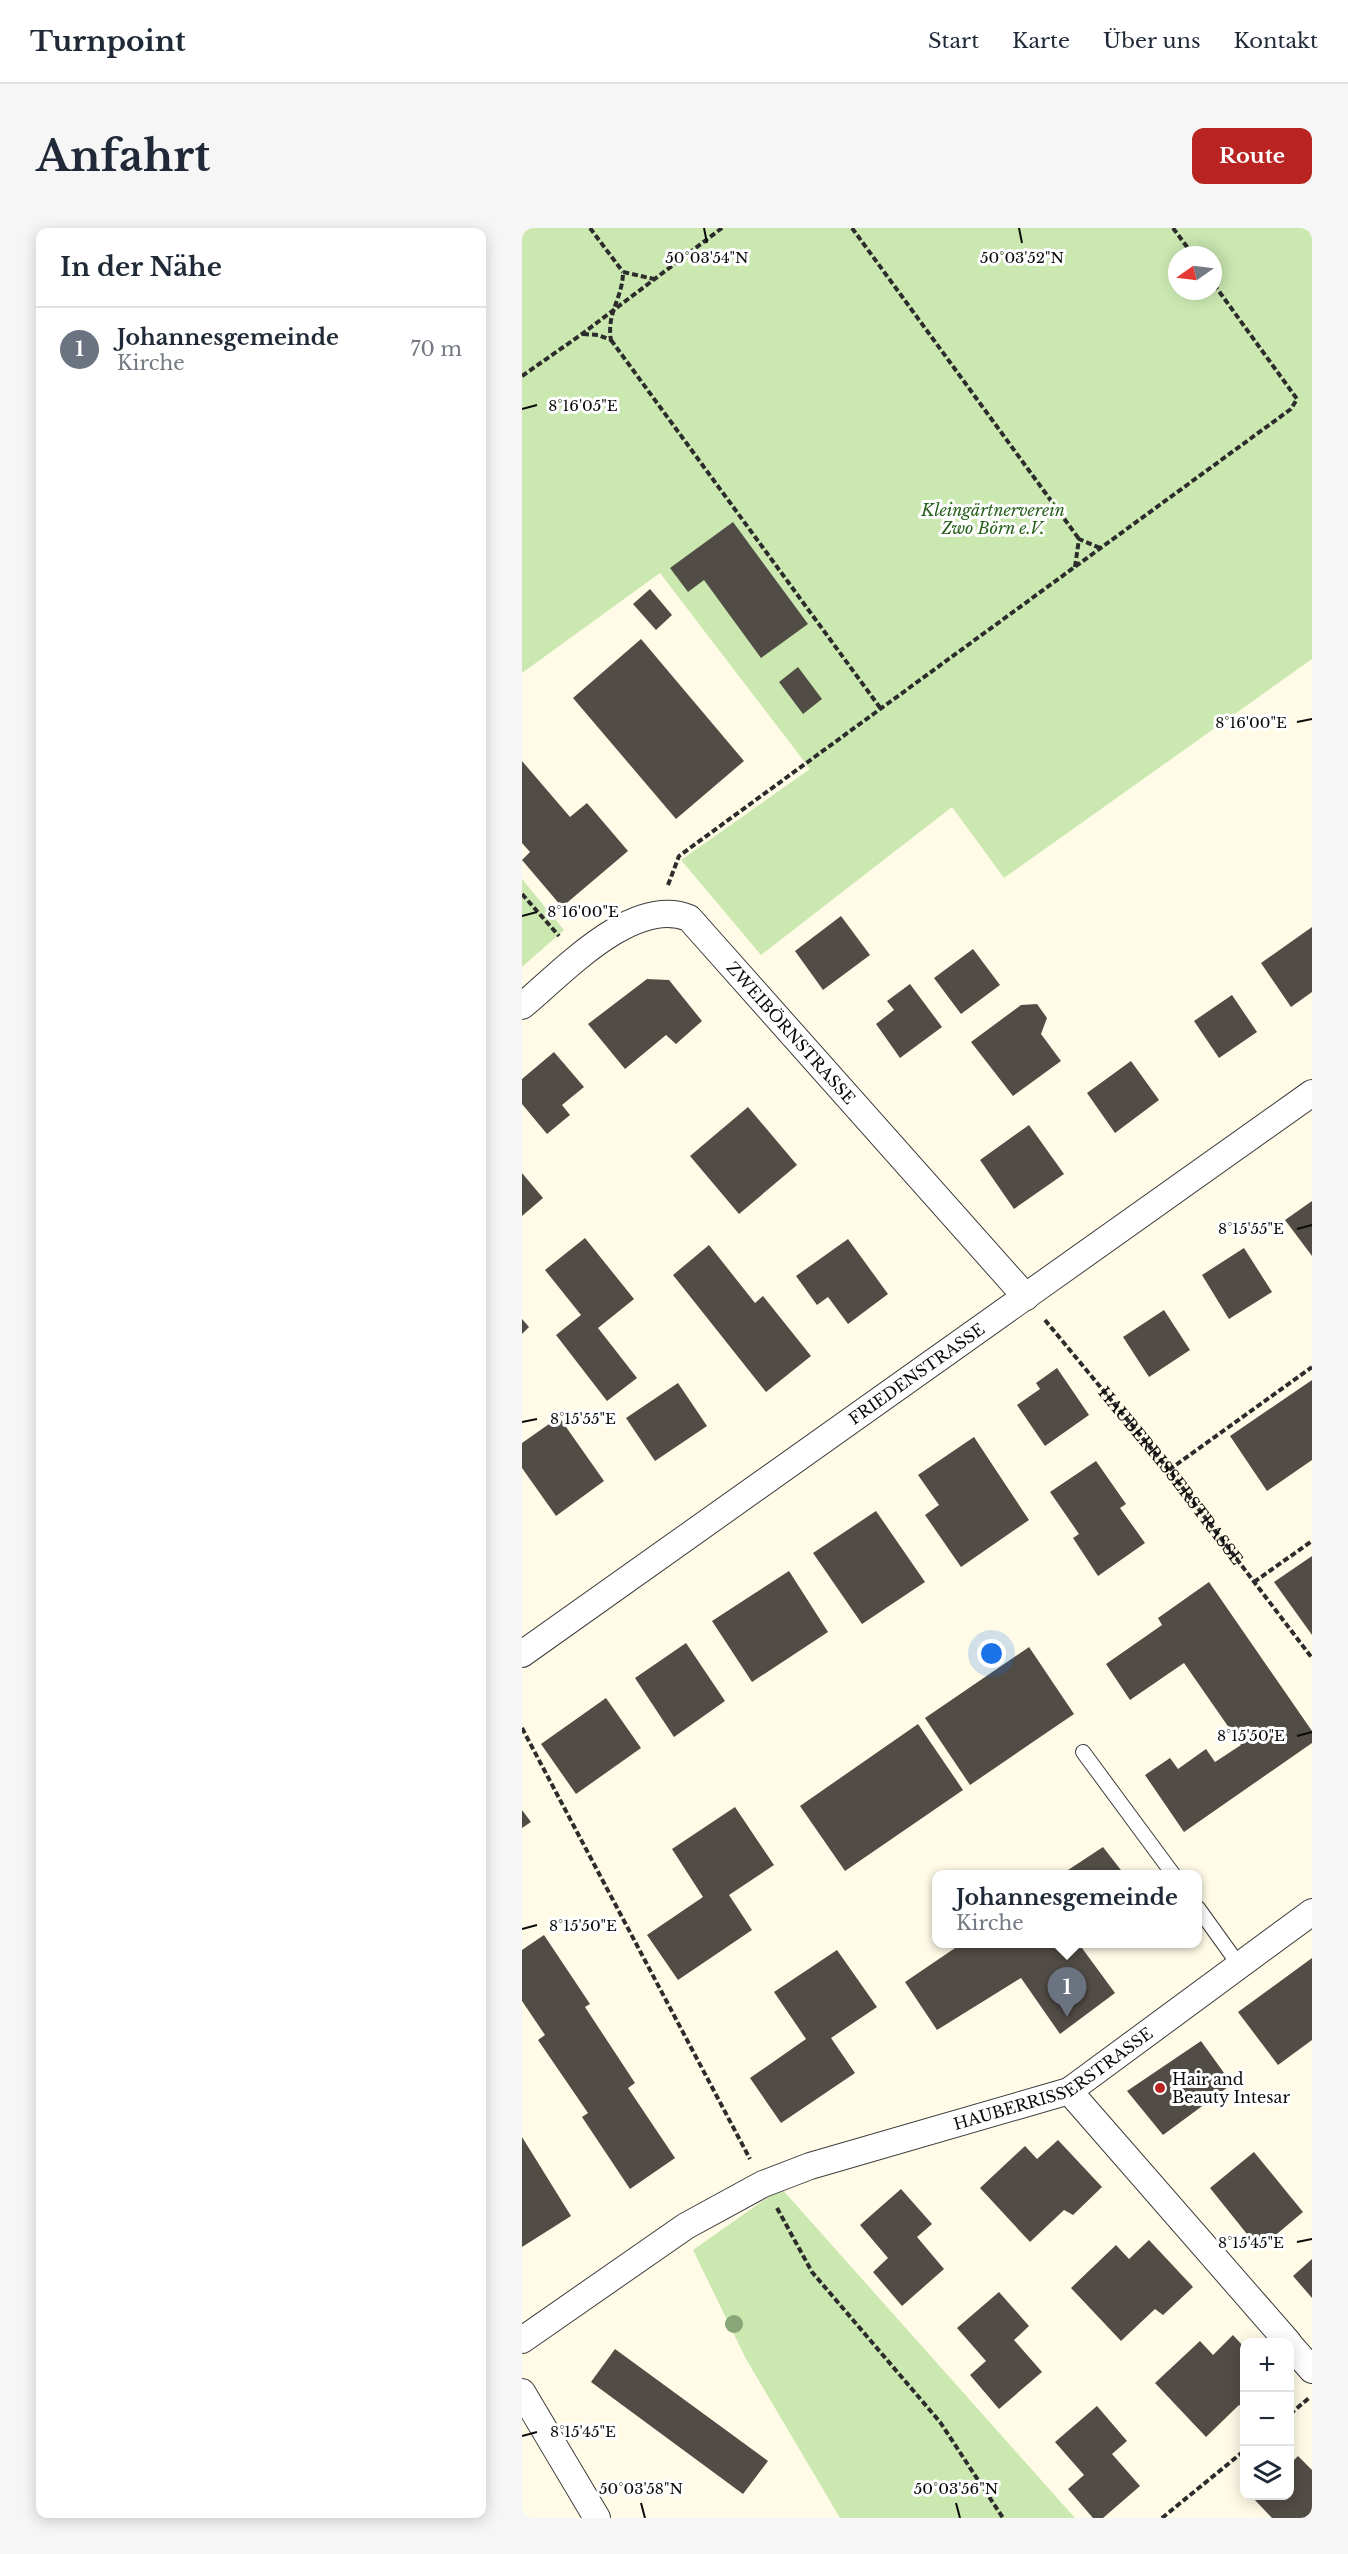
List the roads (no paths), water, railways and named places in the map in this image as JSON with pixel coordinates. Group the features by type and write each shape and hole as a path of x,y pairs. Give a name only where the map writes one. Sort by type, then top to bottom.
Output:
{"street":[{"name":"ZWEIBÖRNSTRASSE","path":"522,1006 625,925 645,916 664,912 675,912 689,918 703,931 1026,1297"},
{"name":"FRIEDENSTRASSE","path":"522,1654 1312,1093"},
{"name":"HAUBERRISSERSTRASSE","path":"522,2340 686,2226 763,2184 810,2166 1068,2091 1312,1912"},
{"path":"1068,2091 1284,2338"},
{"path":"1294,2350 1312,2370"},
{"path":"522,2392 592,2515"}],"lane":[{"path":"1083,1752 1169,1870"},
{"path":"1202,1915 1239,1965"}],"place":[{"name":"Johannesgemeinde","path":"1067,2017"},
{"name":"Hair and Beauty Intesar","path":"1160,2088"}],"park label":[{"name":"Kleingärtnerverein Zwo Börn e.V.","path":"993,519"}]}
